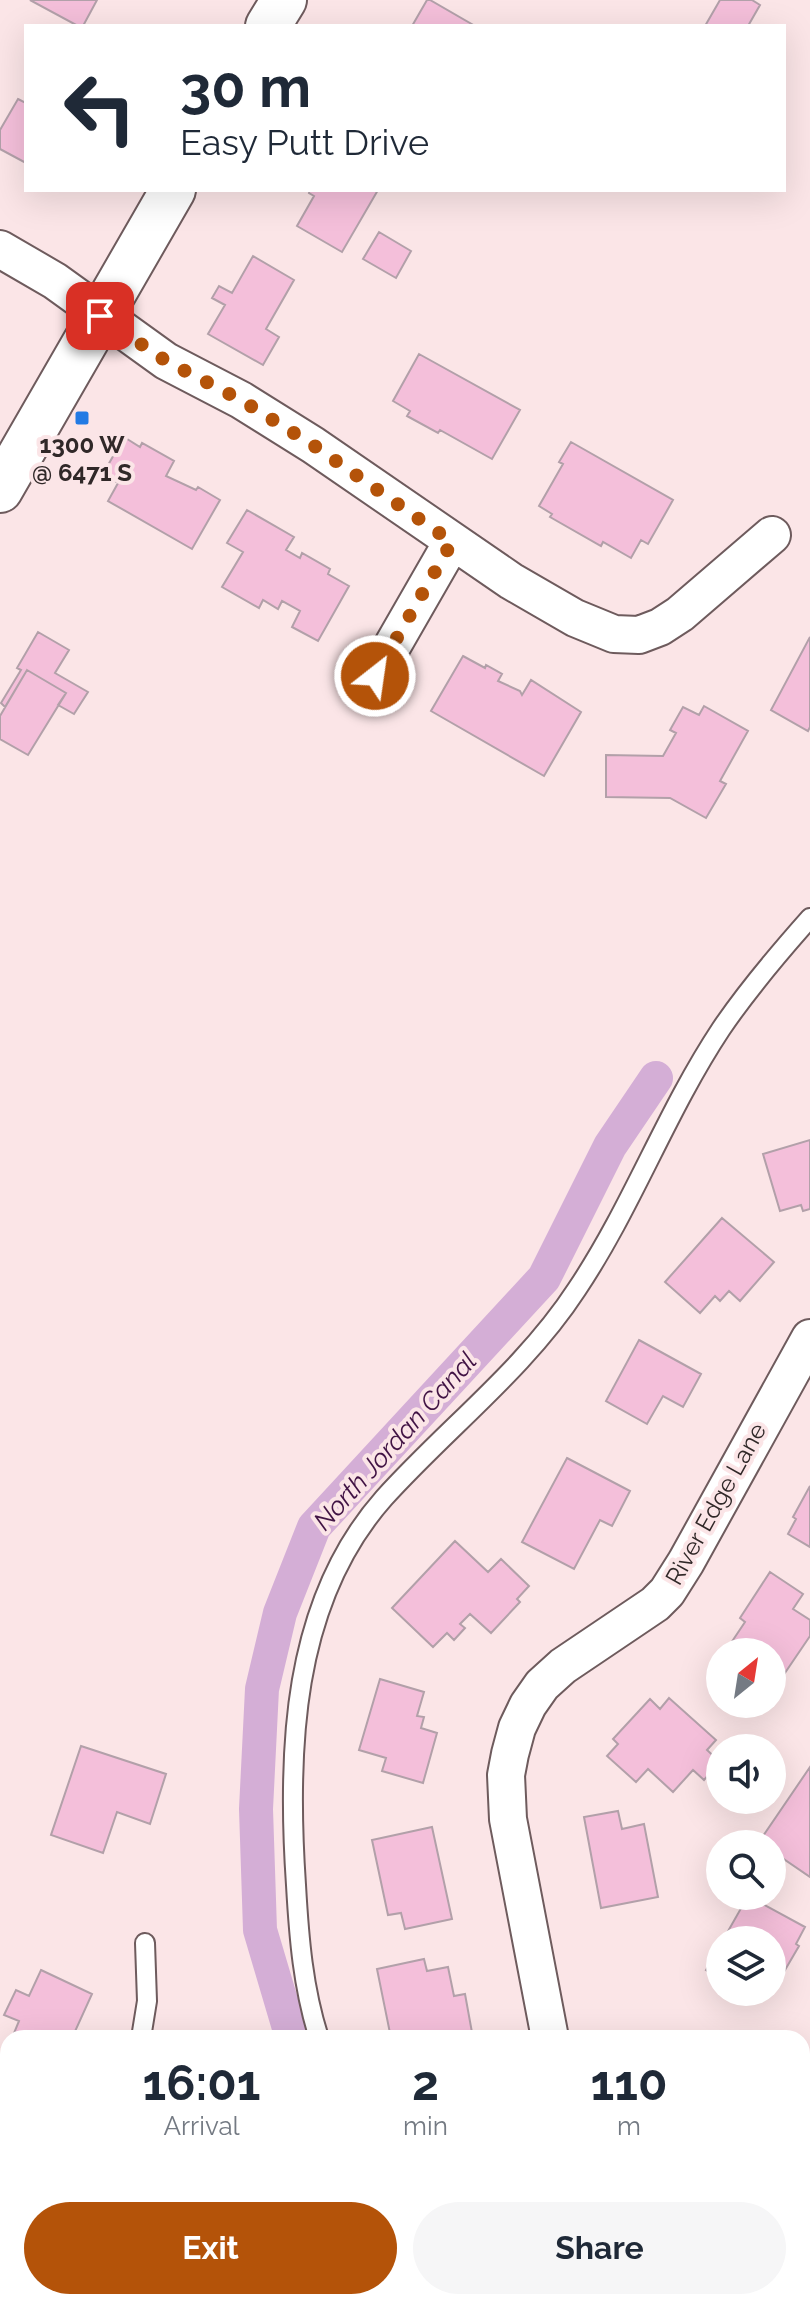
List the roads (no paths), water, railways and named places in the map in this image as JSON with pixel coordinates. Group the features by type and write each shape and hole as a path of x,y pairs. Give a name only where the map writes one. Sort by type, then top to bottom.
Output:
{"street":[{"path":"269,24 284,0"},
{"path":"0,490 172,192"},
{"path":"0,249 55,281 166,361 241,400 313,445 452,542 575,618 614,634 639,635 660,627 680,614 772,535"},
{"path":"375,676 452,542"},
{"name":"River Edge Lane","path":"548,2030 508,1819 506,1775 517,1728 542,1685 563,1666 655,1604 667,1592 810,1338"}],"lane":[{"path":"317,2030 301,1965 294,1853 294,1722 317,1620 334,1576 353,1541 382,1500 508,1373 577,1290 720,1030 765,968 810,918"},
{"path":"142,2030 147,2001 145,1943"}],"waterway":[{"name":"North Jordan Canal","path":"290,2030 260,1930 256,1809 262,1689 280,1613 314,1527 544,1278 610,1146 656,1078"}],"place":[{"name":"1300 W @ 6471 S","path":"82,418"}]}
